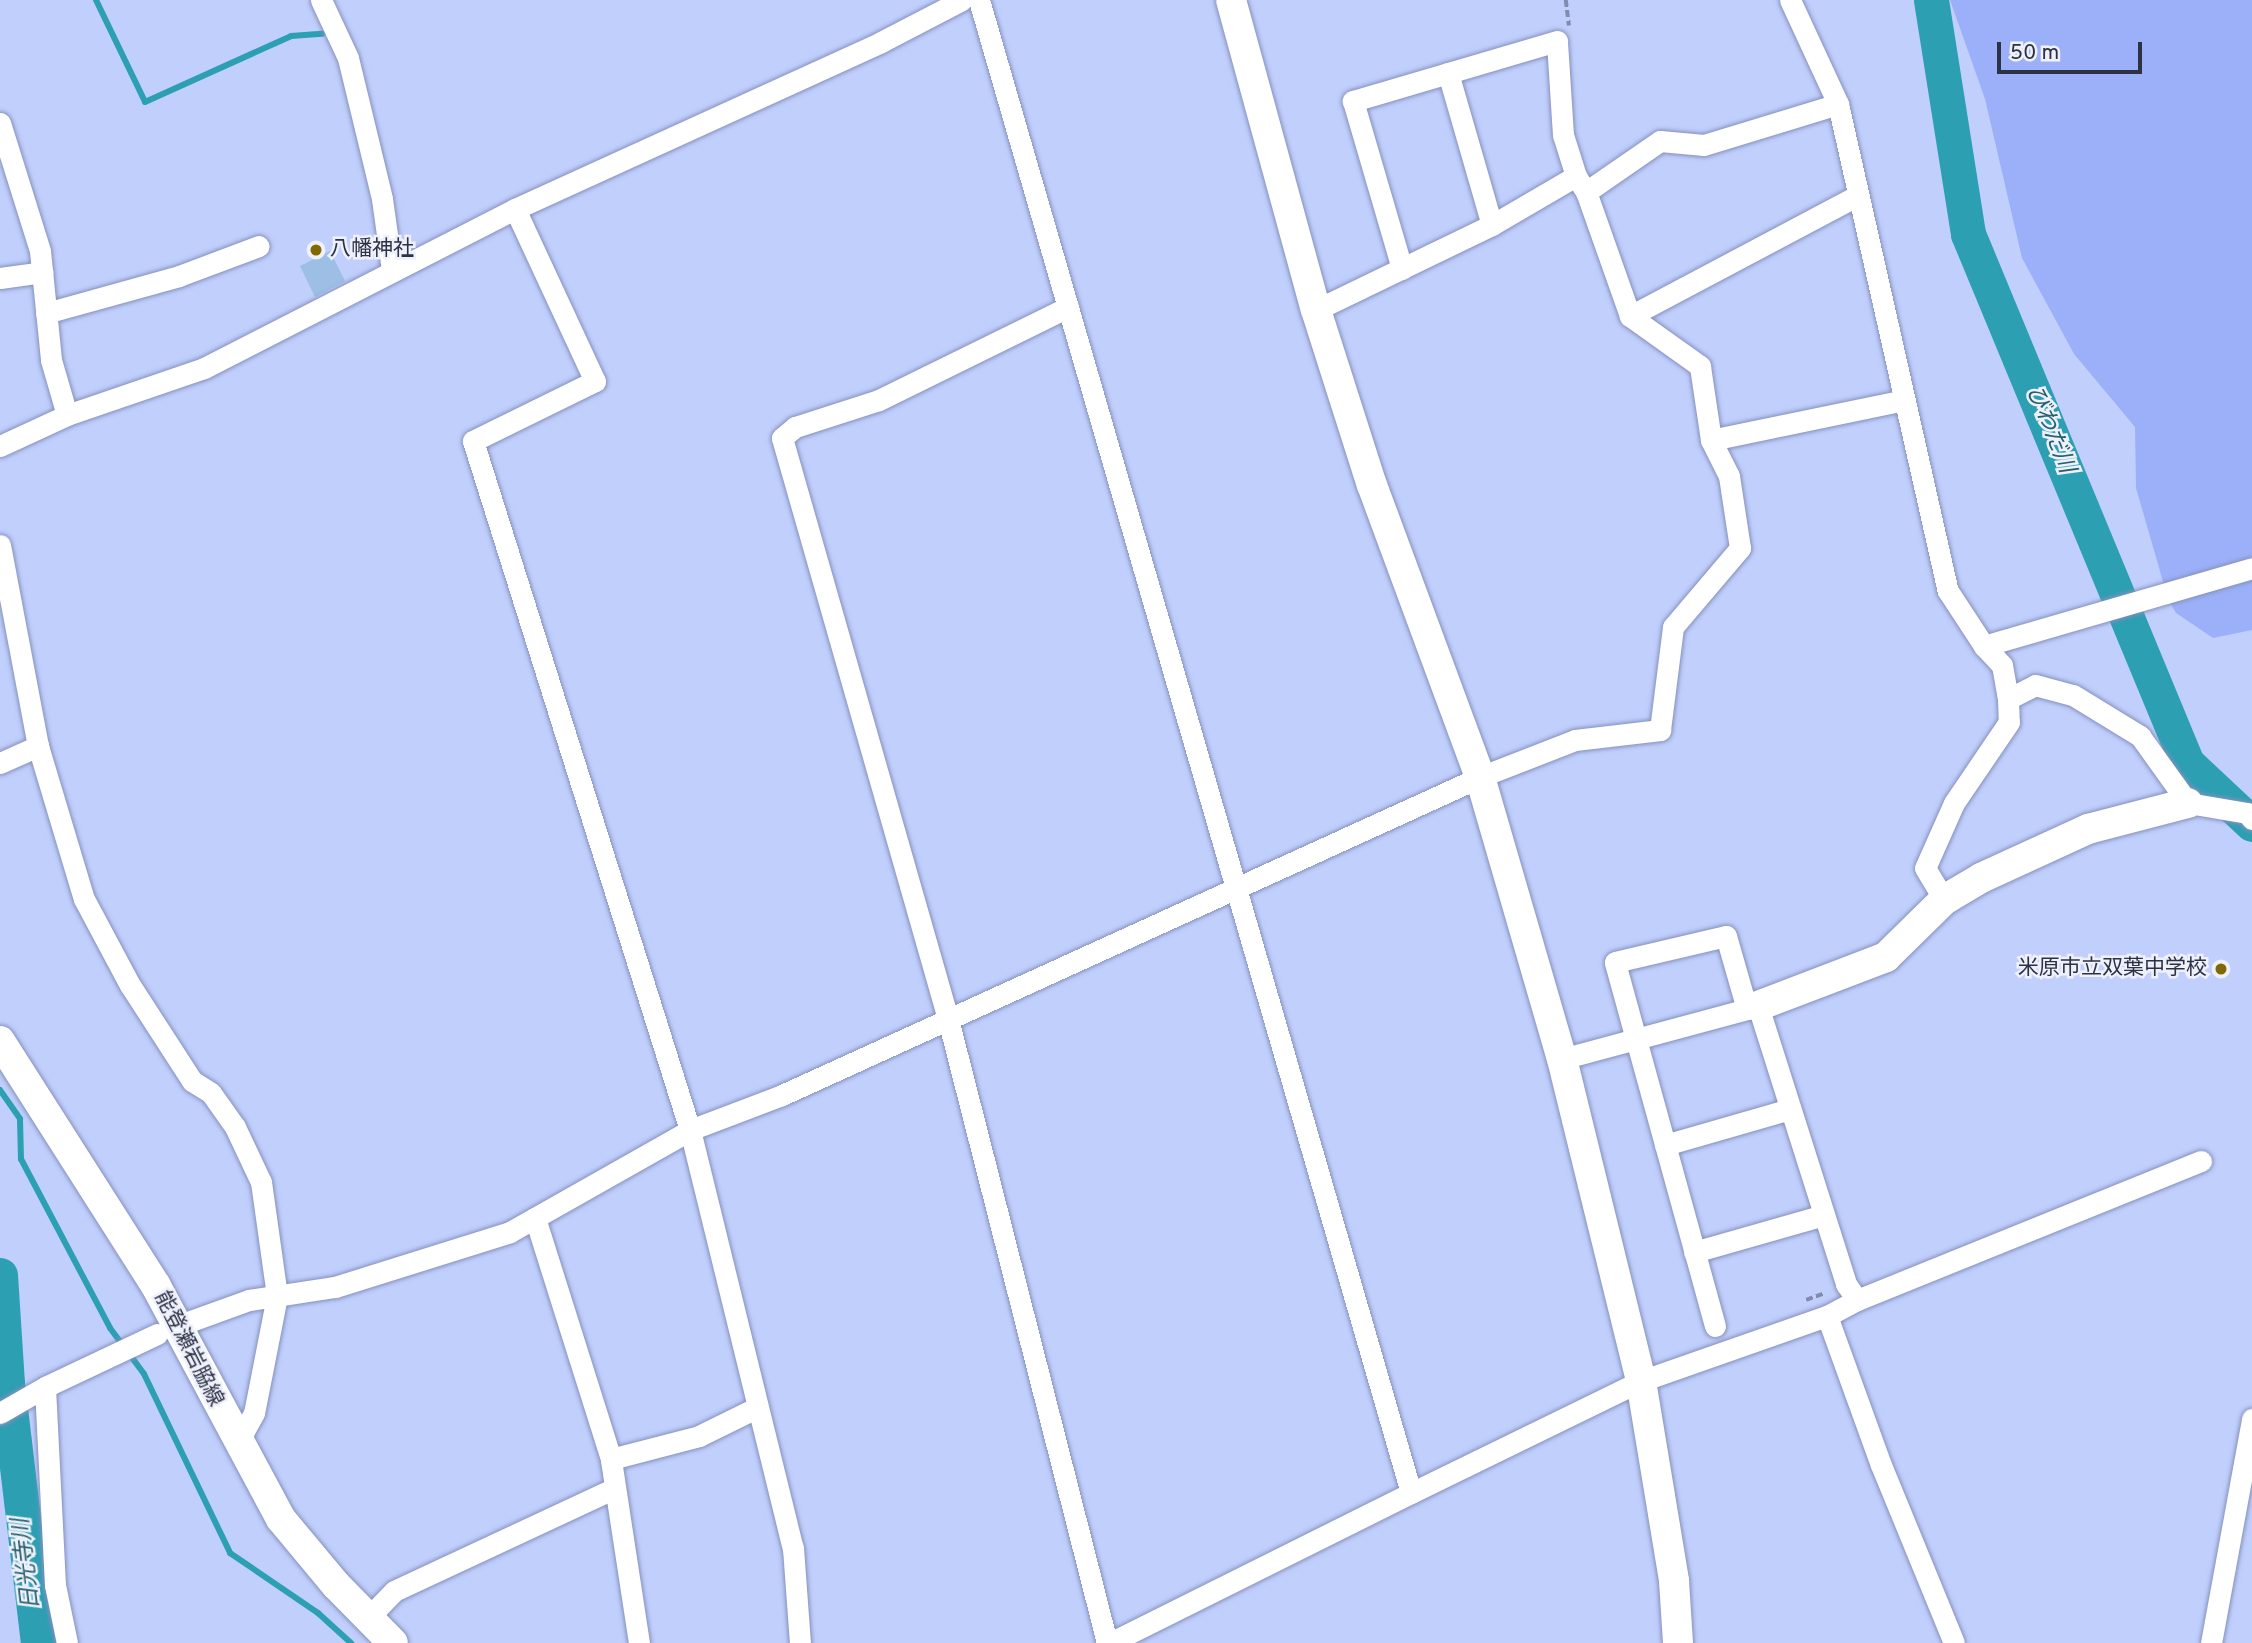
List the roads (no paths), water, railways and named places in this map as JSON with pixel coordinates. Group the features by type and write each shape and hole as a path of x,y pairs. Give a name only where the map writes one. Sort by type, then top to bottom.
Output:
{"street":[{"path":"321,0 348,58 382,200 392,270"},
{"path":"979,0 1411,1493"},
{"path":"1231,0 1316,310 1372,485 1480,777 1562,1059 1641,1381 1674,1581 1678,1643"},
{"path":"1790,0 1838,104 1948,591 1983,646 2002,665 2008,699 2009,722 1954,803 1924,867 1944,900"},
{"path":"0,446 67,415 204,368 515,209 956,1"},
{"path":"188,1322 277,1296 335,1287 510,1232 690,1130 782,1095 1237,891 1480,777 1575,740 1660,730 1673,627 1740,548 1728,476 1711,440 1700,366 1630,316 1563,135 1557,41 1353,101 1402,269"},
{"path":"1448,73 1492,225"},
{"path":"1316,310 1581,184 1660,141 1704,145 1838,104"},
{"path":"0,123 43,272 57,395 67,415"},
{"path":"1630,316 1857,196"},
{"path":"515,209 595,380 472,441 690,1130 756,1408 793,1548 800,1643"},
{"path":"46,313 179,276 259,246"},
{"path":"0,278 43,272"},
{"path":"1068,307 879,400 795,427 782,438 948,1019 1109,1643 1267,1569 1411,1493 1641,1381 1827,1316 1857,1300 2201,1161"},
{"path":"1711,440 1904,400"},
{"path":"0,545 38,746 98,932 192,1081 211,1093 235,1128 261,1182 277,1296 254,1413 244,1431 232,1436"},
{"path":"1983,646 2252,568"},
{"path":"2008,699 2035,685 2073,695 2140,736 2188,803"},
{"path":"0,763 38,746"},
{"path":"1562,1059 1752,1007 1886,957 1944,900 2088,830 2188,803 2247,813 2252,819"},
{"path":"1715,1326 1615,962 1726,936 1790,1109 1846,1284 1857,1300"},
{"name":"能登瀬岩脇線","path":"0,1041 156,1286 232,1436 281,1519 393,1643"},
{"path":"1665,1145 1790,1109"},
{"path":"1694,1252 1824,1215"},
{"path":"535,1218 611,1460 613,1489 639,1643"},
{"path":"1827,1316 1881,1465 1954,1643"},
{"path":"0,1412 157,1334"},
{"path":"39,1392 55,1585 66,1643"},
{"path":"611,1460 699,1436 756,1408"},
{"path":"2211,1643 2252,1419"},
{"path":"368,1618 394,1591 613,1489"}],"waterway":[{"path":"96,0 145,102 291,36 322,34"},
{"name":"びわだ川","path":"1931,0 1968,234 2187,763 2252,824"},
{"path":"0,1090 20,1119 21,1159 110,1328 144,1374 230,1553 318,1613 351,1643"},
{"name":"日光寺川","path":"0,1275 7,1383 38,1643"}],"place":[{"name":"八幡神社","path":"316,250"},
{"name":"米原市立双葉中学校","path":"2221,969"}]}
